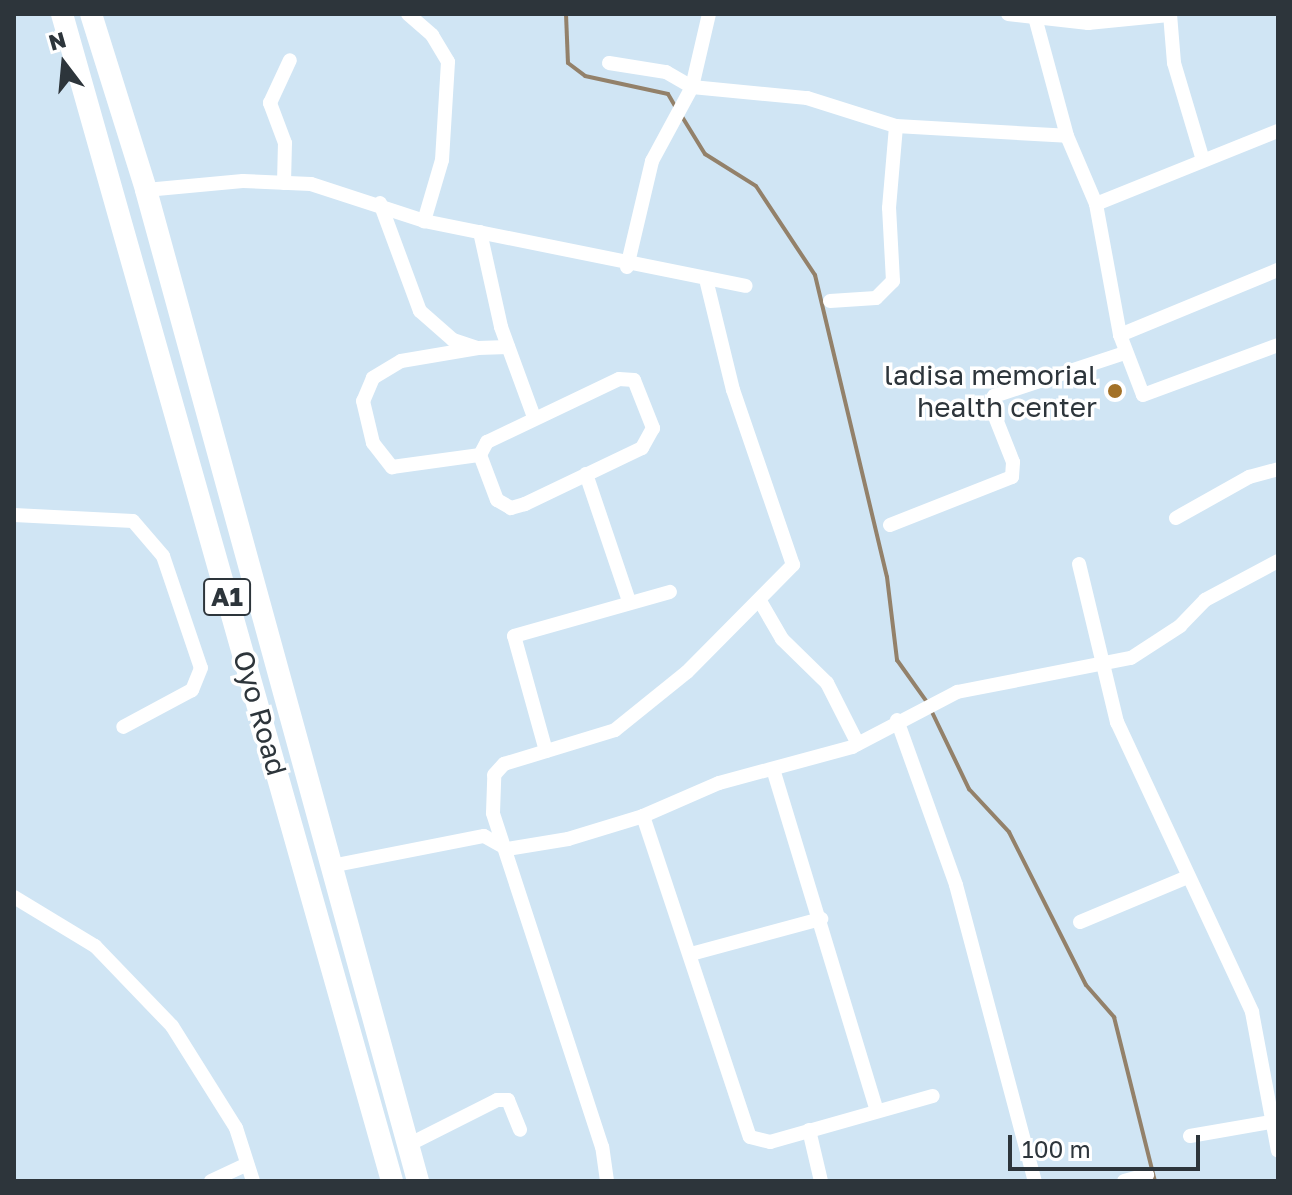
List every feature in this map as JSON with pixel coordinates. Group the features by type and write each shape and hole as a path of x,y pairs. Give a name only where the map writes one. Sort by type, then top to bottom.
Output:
{"highway":[{"name":"Oyo Road","path":"62,14 392,1181"},
{"name":"Oyo Road","path":"91,14 146,190 418,1181"}],"street":[{"path":"408,14 432,35 448,62 442,160 424,221"},
{"path":"627,267 657,148 692,87 709,14"},
{"path":"1008,14 1036,21 1169,14 1174,63 1203,160"},
{"path":"1036,21 1067,136 1096,204 1120,335 1143,395 1151,395 1278,345"},
{"path":"284,183 285,143 270,103 290,60"},
{"path":"609,63 666,72 692,87 807,98 896,126 1067,136"},
{"path":"830,301 876,298 893,281 889,208 896,126"},
{"path":"1096,204 1278,131"},
{"path":"146,190 284,183 380,203 424,221 627,267 707,283 745,286"},
{"path":"380,203 420,311 439,331 478,348"},
{"path":"480,232 508,347 534,417"},
{"path":"1120,335 1278,270"},
{"path":"607,1181 602,1147 493,813 494,775 504,764 615,730 760,601 793,565 793,552 733,390 707,283"},
{"path":"480,455 392,467 373,443 363,401 373,378 401,361 478,348 508,347"},
{"path":"890,525 1012,477 1013,462 990,404 994,396 1125,353"},
{"path":"619,379 634,380 652,438 586,474 511,508 497,500 480,455 487,442 534,417 619,379"},
{"path":"1176,518 1249,477 1278,469"},
{"path":"586,474 629,601"},
{"path":"14,515 133,521 163,556 201,668 192,690 123,727"},
{"path":"331,866 484,836 507,849 568,839 643,816 719,783 858,744 938,700 981,685 1105,662 1158,643 1205,600 1278,561"},
{"path":"1079,564 1117,722 1185,878 1252,1012 1274,1112 1278,1151"},
{"path":"546,751 514,636 629,601 670,592"},
{"path":"760,601 782,639 827,683 858,744"},
{"path":"897,720 956,885 1035,1181"},
{"path":"773,769 877,1111"},
{"path":"643,816 691,954 741,1125 750,1137 770,1142 933,1096"},
{"path":"1080,922 1185,878"},
{"path":"14,897 95,946 172,1026 236,1128 253,1181"},
{"path":"691,954 821,919"},
{"path":"408,1145 497,1100 508,1100 520,1130"},
{"path":"1190,1136 1274,1112"},
{"path":"809,1130 821,1181"},
{"path":"211,1181 247,1164"},
{"path":"1124,1181 1147,1175"}],"waterway":[{"path":"566,14 568,63 585,76 668,94 676,108"},
{"path":"681,115 705,154 756,186 815,275 887,577 897,660 927,702"},
{"path":"931,710 969,789 1009,832 1086,985 1114,1017 1155,1181"}],"place":[{"name":"ladisa memorial health center","path":"1115,391"}]}
